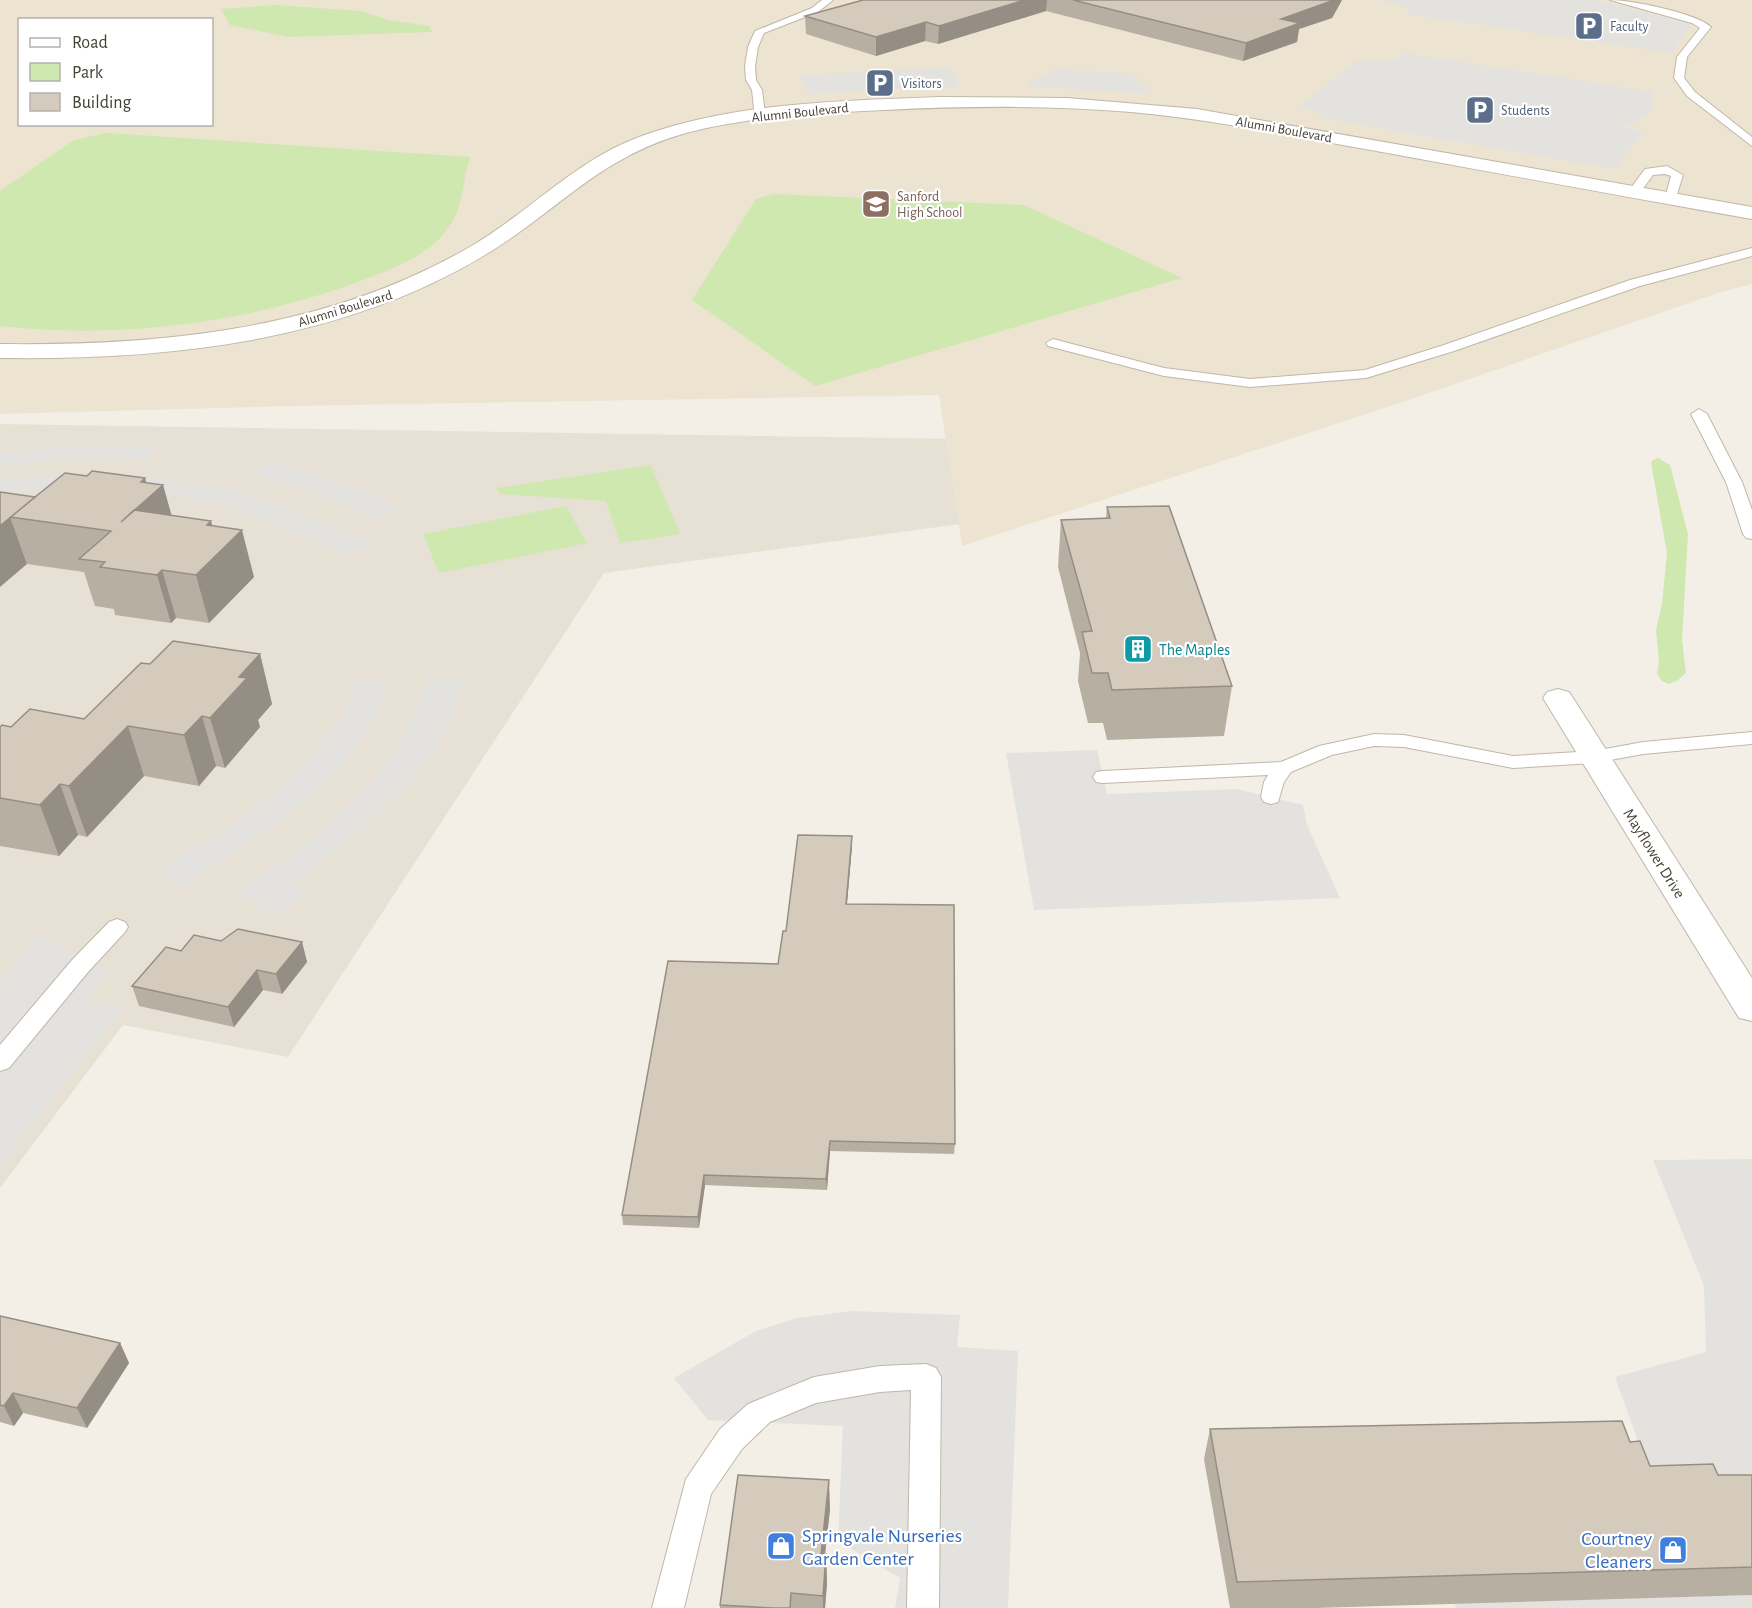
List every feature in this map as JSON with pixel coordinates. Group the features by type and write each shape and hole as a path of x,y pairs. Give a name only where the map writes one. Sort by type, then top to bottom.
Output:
{"street":[{"name":"Alumni Boulevard","path":"0,351 75,353 175,345 276,328 353,307 420,282 481,249 576,179 630,147 682,129 759,115 845,106 943,101 1024,101 1134,108 1268,126 1752,213"},
{"name":"Mayflower Drive","path":"1557,698 1752,1008"}],"lane":[{"path":"759,115 757,90 751,80 750,66 753,47 760,31 815,10 828,0"},
{"path":"1615,0 1695,21 1706,27 1682,57 1679,78 1691,94 1752,143"},
{"path":"1634,192 1649,172 1667,170 1677,175 1671,198"},
{"path":"1053,343 1164,372 1250,383 1366,374 1449,348 1635,283 1752,252"},
{"path":"1699,414 1737,489 1752,534"},
{"path":"1104,777 1284,768 1326,750 1374,740 1404,741 1513,762 1594,757 1642,748 1752,738"},
{"path":"1271,797 1274,782 1284,768"},
{"path":"0,1062 80,966 117,927"},
{"path":"668,1608 697,1490 731,1439 759,1413 814,1390 880,1379 926,1377 923,1608"}],"shaded area":[{"name":"Sanford High School","path":"0,0 1752,0 1752,284 1721,292 1400,403 962,546 939,395 291,406 0,414"},
{"name":"Faculty","path":"1381,0 1595,0 1684,22 1690,27 1671,53 1405,14 1410,9"},
{"name":"Students","path":"1405,53 1654,92 1650,97 1653,107 1646,117 1625,128 1644,131 1614,169 1316,117 1321,112 1297,108 1359,59 1375,62 1399,58"},
{"name":"Visitors","path":"951,67 957,80 957,87 882,89 810,95 798,75"},
{"path":"1054,69 1138,74 1135,78 1151,91 1149,94 1028,86 1029,82 1051,73"},
{"path":"0,424 961,439 960,524 604,573 288,1057 123,1025 0,1188"},
{"path":"92,445 156,446 149,460 47,461 0,466 0,452"},
{"path":"273,462 318,474 400,506 379,520 335,501 252,473"},
{"path":"125,474 227,488 346,531 371,545 344,555 283,527 217,504 173,494 135,490 57,490 0,495 0,481 66,475"},
{"path":"463,678 457,704 437,748 410,783 360,831 292,883 307,894 272,917 239,890 323,829 369,785 401,741 429,679"},
{"path":"389,681 377,713 350,754 333,775 287,816 180,888 156,871 231,824 295,774 344,713 357,682"},
{"path":"1097,750 1107,794 1237,789 1303,805 1307,825 1340,898 1034,910 1006,753"},
{"path":"40,936 109,971 85,1001 124,1007 0,1164 0,982"},
{"path":"1752,1159 1752,1503 1635,1496 1640,1447 1615,1377 1706,1352 1704,1286 1653,1160"},
{"path":"852,1311 960,1315 957,1347 1018,1351 1008,1608 895,1608 900,1578 838,1541 843,1426 708,1420 674,1378 756,1331 797,1318"},
{"path":"1752,1595 1752,1608 1456,1608 1454,1603"}],"green space":[{"path":"276,5 360,11 389,20 429,26 432,32 287,37 230,25 221,9"},
{"path":"107,133 470,157 459,208 449,227 434,244 399,265 327,293 236,316 141,329 47,330 0,326 0,191 74,140"},
{"path":"773,194 1024,205 1182,278 815,386 692,300 756,199"},
{"path":"1658,458 1670,465 1688,534 1682,640 1686,673 1669,684 1662,681 1657,674 1659,662 1656,630 1662,604 1667,553 1651,463"},
{"path":"651,465 680,534 620,543 606,501 500,494 496,488"},
{"path":"566,506 587,543 439,573 423,534"}],"building":[{"path":"863,0 1025,0 939,26 926,22 876,37 805,16"},
{"path":"1073,0 1334,0 1281,19 1300,23 1246,43"},
{"path":"92,471 145,478 141,482 163,485 135,510 211,521 207,525 242,530 196,575 162,570 157,575 100,567 105,562 79,559 111,531 10,517 65,473 87,476"},
{"path":"0,492 35,497 0,526"},
{"name":"The Maples","path":"1169,506 1232,686 1112,690 1108,673 1092,673 1082,632 1092,631 1061,520 1110,518 1107,507"},
{"path":"173,641 260,654 239,677 247,678 210,718 202,716 184,735 128,726 69,786 60,784 40,805 0,798 0,727 2,725 11,727 30,709 84,719 141,663 150,664"},
{"path":"798,835 852,836 846,904 954,905 955,1144 830,1141 826,1179 704,1175 698,1217 622,1215 668,961 778,964 783,931 786,931"},
{"path":"238,929 302,942 276,974 257,970 228,1007 132,986 166,947 181,951 194,935 221,941"},
{"path":"0,1316 120,1343 77,1408 13,1393 4,1406 0,1405"},
{"path":"1622,1421 1630,1442 1640,1441 1650,1466 1713,1464 1718,1475 1752,1475 1752,1567 1237,1582 1210,1429"},
{"name":"Springvale Nurseries Garden Center","path":"738,1475 829,1480 821,1554 826,1554 823,1596 791,1593 790,1608 720,1605"}],"place":[{"name":"Faculty","path":"1589,26"},
{"name":"Visitors","path":"880,83"},
{"name":"Students","path":"1480,110"},
{"name":"Sanford High School","path":"876,204"},
{"name":"The Maples","path":"1138,649"},
{"name":"Springvale Nurseries Garden Center","path":"781,1546"},
{"name":"Courtney Cleaners","path":"1673,1550"}]}
